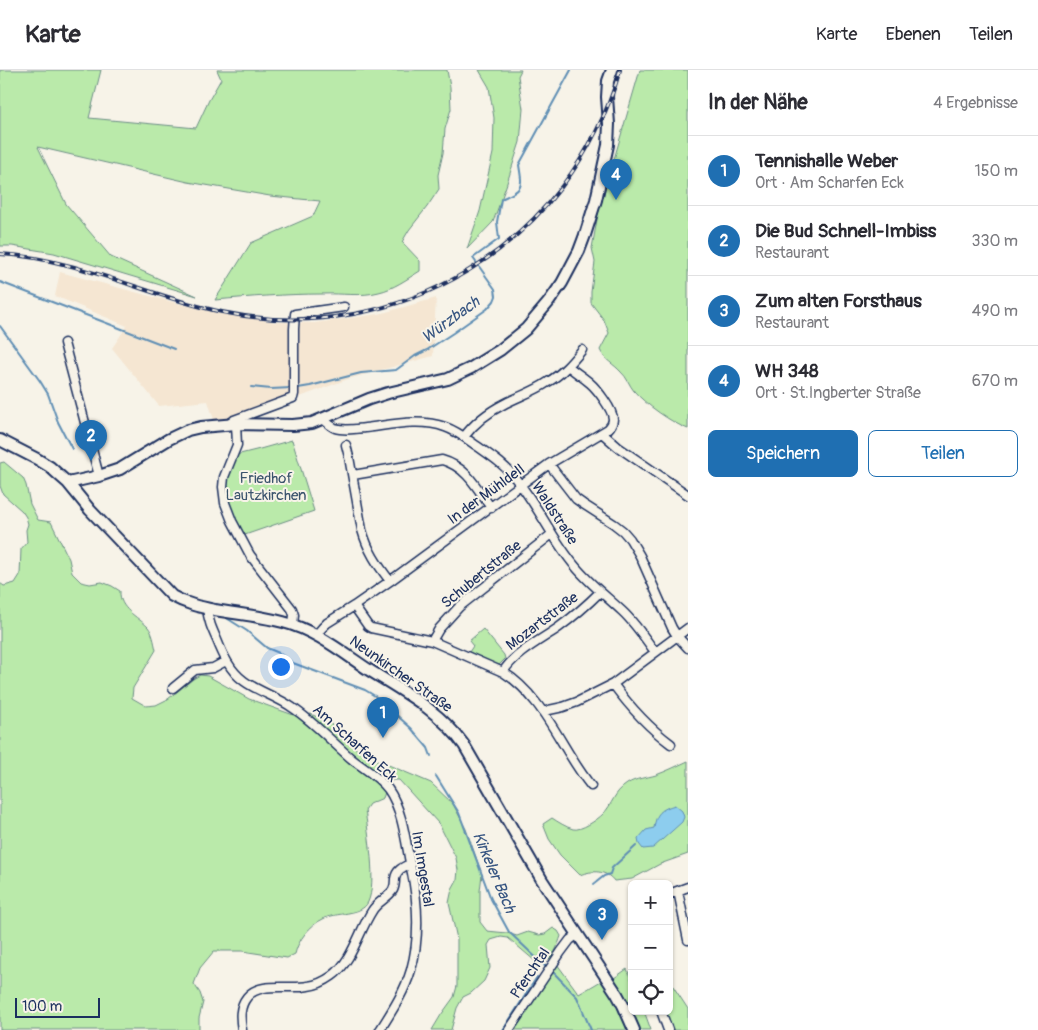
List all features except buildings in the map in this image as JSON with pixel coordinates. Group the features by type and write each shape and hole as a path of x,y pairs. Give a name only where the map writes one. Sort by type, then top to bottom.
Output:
{"main road":[{"path":"68,484 112,472 188,430 201,427 232,425 304,424 323,419 368,399 433,383 460,374 514,339 548,303 562,283 585,235 600,181 609,132 607,97 610,71"},
{"name":"Neunkircher Straße","path":"0,440 43,462 68,484 172,596 186,603 207,608 282,621 316,635 440,717 457,735 472,757 537,872 617,994 634,1030"},
{"path":"76,494 99,476"}],"street":[{"path":"293,625 294,615 292,609 250,555 225,503 224,477 237,445 232,425 234,420 293,398 295,314 344,307"},
{"path":"64,343 99,476"},
{"path":"464,437 471,428 491,412 549,382 568,366 582,350"},
{"path":"568,366 595,387 612,413 611,427 602,433 618,447 688,495"},
{"name":"Waldstraße","path":"323,419 340,429 411,423 433,424 445,426 464,437 501,463 509,471 537,508 573,564 584,577 629,618 655,652"},
{"name":"In der Mühldell","path":"316,635 327,623 390,581 549,464 602,433"},
{"path":"346,444 365,540 372,556 390,581"},
{"path":"353,475 442,460 450,462 464,471 491,508"},
{"path":"549,464 576,499 624,531 640,556 677,636 688,648"},
{"name":"Schubertstraße","path":"432,641 439,629 459,607 552,534"},
{"name":"Mozartstraße","path":"503,672 508,664 559,627 600,592"},
{"path":"354,606 371,628 432,641 503,672 520,685 544,712 576,767 591,786"},
{"name":"Am Scharfen Eck","path":"207,608 208,620 226,661 238,675 291,706 307,718 352,759 379,779 392,796"},
{"path":"544,712 577,702 613,684 688,628"},
{"path":"173,688 194,670 213,668 226,661"},
{"path":"613,684 647,724 671,744"},
{"name":"Im Imgestal","path":"380,1030 411,970 416,939 414,882 400,817 392,796"},
{"path":"242,1030 242,1005 250,993 260,988 310,986 326,980 336,973 344,963 372,910 393,891 396,875 402,867 410,864"},
{"path":"673,893 688,886"},
{"path":"678,891 686,921 688,940"},
{"name":"Pferchtal","path":"509,1030 561,952 570,940 578,934"},
{"path":"662,1015 668,1030"}],"shaded area":[{"path":"60,272 218,313 276,322 314,323 379,314 436,298 433,356 348,379 240,421 215,423 208,401 159,406 112,348 127,326 55,296"}],"green space":[{"path":"0,70 101,70 89,118 196,128 221,79 217,70 447,70 451,109 445,129 443,153 438,175 439,189 402,242 420,261 420,271 384,291 358,295 295,295 215,300 251,243 313,216 320,201 270,196 188,182 38,147 66,204 111,257 197,296 54,253 12,246 0,246"},
{"path":"479,70 521,70 518,76 523,109 520,142 493,222 467,249 480,211 493,153 494,118 489,87"},
{"path":"640,70 688,70 688,429 667,418 645,402 634,391 623,374 604,357 600,350 609,333 604,320 591,303 595,262 592,248 598,214"},
{"name":"Friedhof Lautzkirchen","path":"292,440 314,511 242,536 229,504 226,483 236,455"},
{"path":"4,462 23,478 30,504 38,520 51,522 69,559 72,573 81,582 90,584 102,582 120,591 122,603 150,629 156,650 133,688 132,698 146,706 156,705 168,699 200,675 208,676 249,699 299,717 311,714 335,726 347,742 365,755 431,783 453,804 466,829 482,874 480,922 487,931 517,936 528,932 539,935 545,934 553,928 561,936 550,958 543,962 535,961 508,938 501,937 491,940 488,945 490,968 484,981 471,993 463,997 457,1008 451,1030 432,1030 454,997 457,986 457,939 449,903 452,889 457,880 458,870 456,858 439,824 399,780 393,780 388,784 383,798 369,804 365,810 370,844 372,883 371,894 365,906 360,910 328,917 318,922 302,938 295,954 287,958 242,951 214,951 200,968 194,984 203,1002 199,1018 199,1030 0,1030 0,583 4,586 15,583 20,575 21,549 27,542 26,530 28,524 22,511 3,494 0,486 0,463"},
{"path":"483,629 504,655 505,659 499,665 469,652 473,646 469,641"},
{"path":"688,761 688,854 660,864 632,879 614,881 611,877 599,872 589,872 580,875 560,855 549,839 543,824 552,818 573,829 584,827 603,814 622,787 637,779 656,775"},
{"path":"557,964 579,994 601,981 604,985 627,969 628,1015 645,1015 651,1030 515,1030"},
{"path":"673,986 688,1009 688,1030 673,1030 667,1015 673,1015"}],"water":[{"path":"675,805 682,811 684,817 682,822 653,848 643,849 638,839 646,830 654,828 660,812"}],"waterway":[{"name":"Würzbach","path":"298,388 361,373 396,370 453,333 487,309 494,301 496,296 495,289 473,258 499,239 497,222 501,199 514,193 520,187 519,165 571,70"},
{"name":"Würzbach","path":"0,282 174,349"},
{"name":"Kirkeler Bach","path":"0,326 48,394 58,422 72,449"},
{"name":"Würzbach","path":"251,387 291,388"},
{"name":"Kirkeler Bach","path":"225,617 247,631 267,648 279,653 293,663 365,690 375,696 411,728 428,748 431,756"},
{"name":"Kirkeler Bach","path":"436,776 459,813 491,899 509,932 547,968"},
{"path":"594,884 610,874 612,868 636,846"},
{"name":"Kirkeler Bach","path":"554,973 577,997 591,1030"},
{"path":"503,1030 537,977"}],"railway":[{"path":"0,254 57,262 166,297 222,312 288,319 352,314 413,298 469,270 519,233 562,186 596,132 620,70"}],"place":[{"name":"WH 348","path":"616,200"},
{"name":"Die Bud Schnell-Imbiss","path":"91,461"},
{"name":"Tennishalle Weber","path":"383,738"},
{"name":"Zum alten Forsthaus","path":"602,940"}]}
